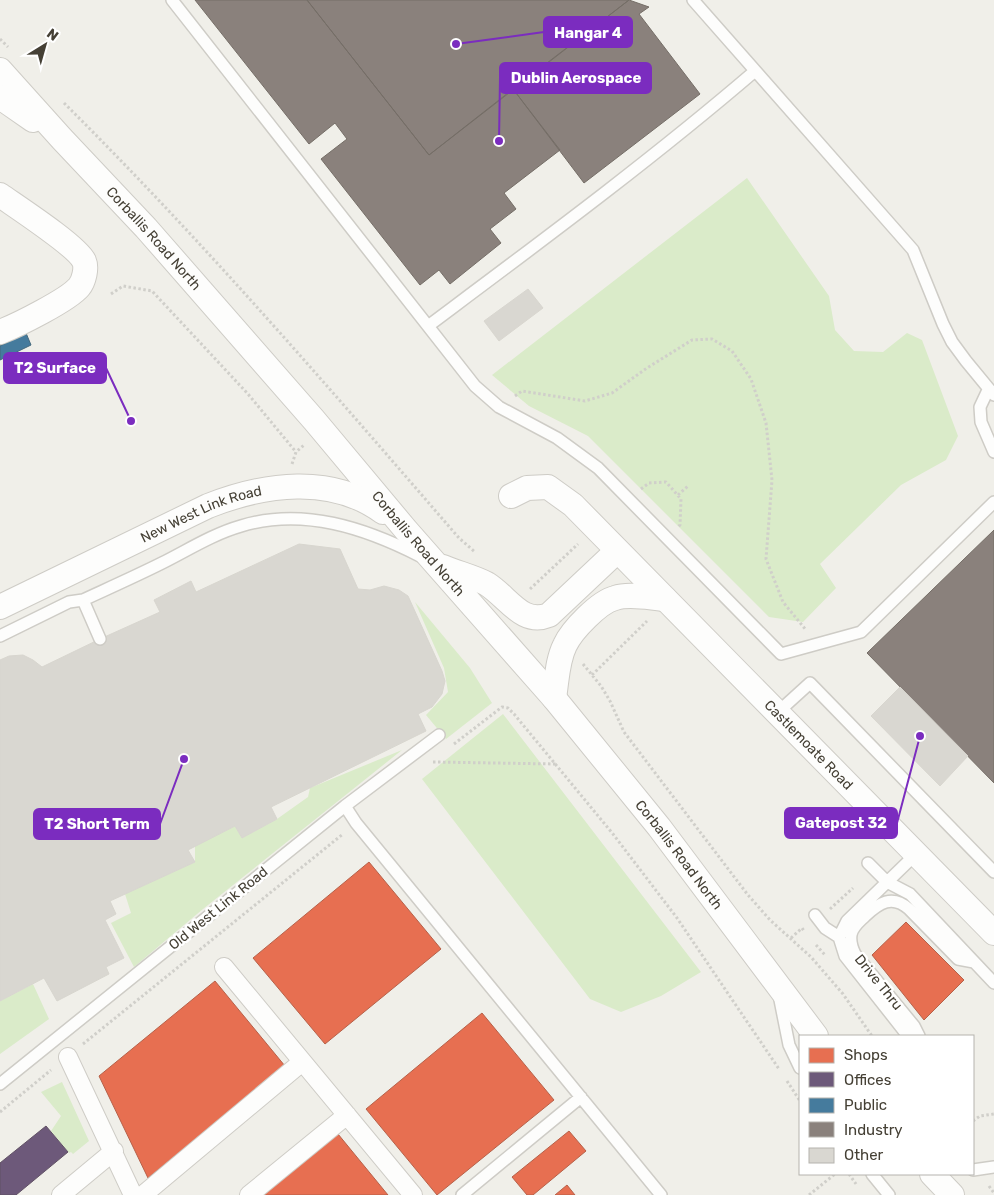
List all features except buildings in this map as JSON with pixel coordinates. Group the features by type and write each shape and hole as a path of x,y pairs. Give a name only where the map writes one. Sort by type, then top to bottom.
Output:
{"street":[{"name":"Corballis Road North","path":"7,61 62,139 146,228 314,420 406,530 554,698 658,827 815,1035"},
{"path":"0,97 62,139"},
{"path":"0,195 72,248 84,262 85,273 81,285 71,295 0,332"},
{"name":"New West Link Road","path":"0,607 208,506 234,496 258,491 290,486 316,487 341,491 364,499 382,510 406,530"},
{"name":"Castlemoate Road","path":"511,496 527,488 548,487 573,505 994,933"},
{"path":"439,566 486,584 519,611 532,619 549,615 617,551"},
{"path":"554,698 559,664 565,644 593,610 616,597 627,596 666,600"},
{"path":"224,967 413,1195"},
{"path":"68,1057 133,1195"},
{"path":"143,1195 302,1062"},
{"path":"249,1195 347,1115"},
{"path":"61,1195 114,1152"},
{"path":"933,1175 952,1195"}],"lane":[{"path":"172,0 476,386 499,407 557,438 598,468 781,654 861,632 994,502"},
{"path":"693,0 912,250 952,342 991,392 980,407 981,422 994,452"},
{"path":"428,326 602,196 704,116 755,71"},
{"path":"0,636 69,602 83,600 218,534 266,520 315,520 339,524 382,538 439,566"},
{"path":"83,600 100,639"},
{"path":"778,714 810,683 994,872"},
{"name":"Old West Link Road","path":"0,1084 345,806 439,735"},
{"path":"345,806 356,823 661,1195"},
{"path":"839,937 848,921 916,854"},
{"path":"868,863 887,882 910,894 994,983"},
{"name":"Drive Thru","path":"918,1035 914,1026 855,954 851,945 851,934 855,926 878,904 885,901 895,901 909,909 958,959 974,962"},
{"path":"815,916 825,928 839,937 845,956 907,1035"},
{"path":"778,986 789,1044 799,1066"},
{"path":"462,1195 581,1097"},
{"path":"974,1170 994,1168"},
{"path":"873,1175 889,1195"}],"path":[{"path":"0,39 7,61"},
{"path":"62,101 182,226 347,408 459,538 477,554"},
{"path":"111,294 123,286 152,291 248,394 296,452 300,449"},
{"path":"499,407 522,391 585,401 612,393 647,368 692,340 712,339 732,351 751,379 766,423 772,480 766,559 783,602 810,635"},
{"path":"340,414 347,408"},
{"path":"628,498 649,483 666,482 681,499 680,525 667,538"},
{"path":"678,495 688,486"},
{"path":"528,592 595,528"},
{"path":"592,675 666,600"},
{"path":"580,660 610,700 624,732 748,895 770,920 811,957 843,994 871,1035"},
{"path":"449,748 502,706 508,708 557,764 613,834 676,918 780,1070"},
{"path":"438,757 432,762 557,764"},
{"path":"0,1112 336,840"},
{"path":"785,1077 799,1099"},
{"path":"974,1120 980,1116 994,1114"},
{"path":"809,1195 834,1175"}],"green space":[{"path":"747,178 829,296 835,330 854,351 883,352 907,333 922,340 958,436 946,460 901,485 820,564 836,588 803,622 769,617 588,436 529,406 492,375"},
{"path":"415,602 470,668 492,703 446,739 426,715 448,692 444,668"},
{"path":"503,714 701,972 661,996 621,1012 590,999 422,779"},
{"path":"402,750 203,909 134,967 111,923 131,913 125,894 195,862 195,846 235,826 242,838 277,819 308,797 310,788"},
{"path":"33,984 49,1019 0,1054 0,1001"},
{"path":"62,1082 89,1141 73,1154 69,1153 51,1131 61,1116 41,1092"}],"place":[{"name":"Hangar 4","path":"456,44"},
{"name":"Dublin Aerospace","path":"499,141"},
{"name":"T2 Surface","path":"131,421"},
{"name":"Gatepost 32","path":"920,736"},
{"name":"T2 Short Term","path":"184,759"}]}
